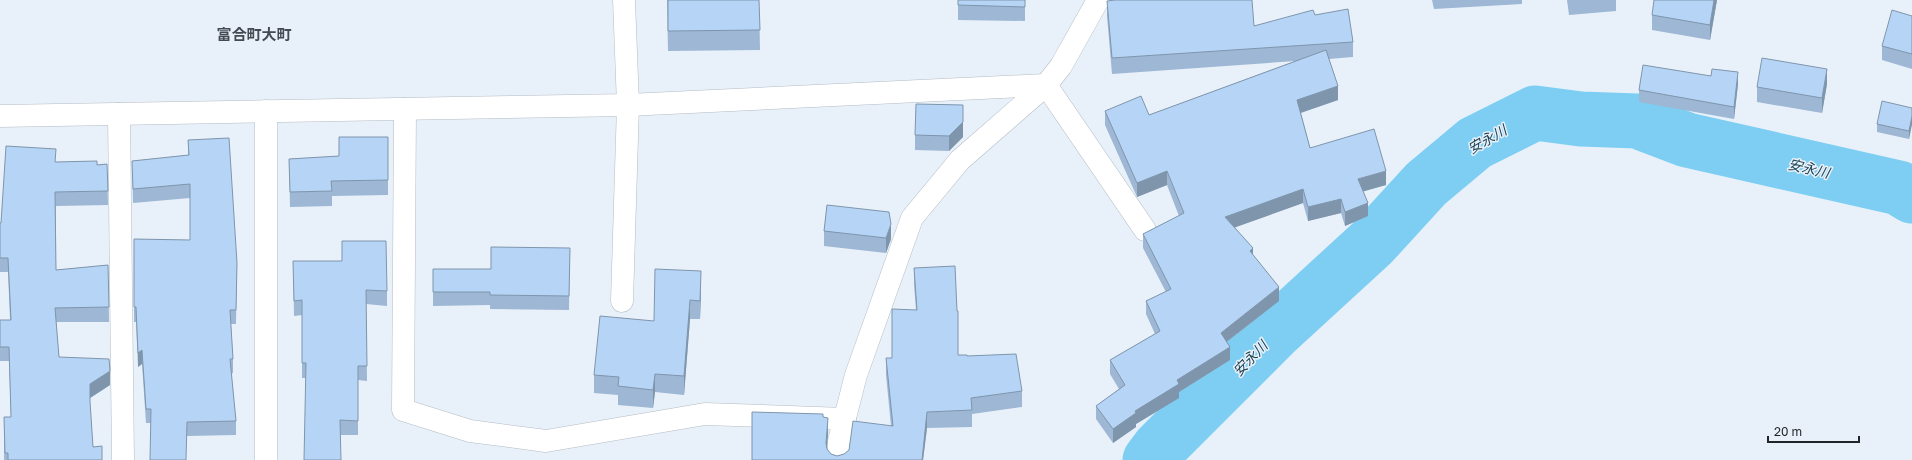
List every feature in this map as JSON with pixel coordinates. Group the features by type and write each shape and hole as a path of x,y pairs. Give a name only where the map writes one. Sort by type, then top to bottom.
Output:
{"street":[{"path":"622,301 628,105 624,0"},
{"path":"838,460 839,441 856,375 912,218 960,160 1046,85 1061,66 1098,0"},
{"path":"0,116 628,105 1046,85"},
{"path":"1046,85 1145,230"},
{"path":"405,109 403,410 470,431 546,440 705,414 845,419"},
{"path":"266,111 266,460"},
{"path":"119,114 123,460"}],"building":[{"path":"668,0 759,0 760,30 668,31"},
{"path":"958,0 1025,0 1025,7 958,5"},
{"path":"1252,0 1254,26 1313,10 1315,15 1348,9 1353,42 1112,58 1107,1"},
{"path":"1654,0 1714,0 1710,25 1652,15"},
{"path":"1892,10 1912,16 1912,54 1882,46"},
{"path":"1326,50 1338,86 1297,100 1310,148 1374,129 1386,171 1358,179 1368,203 1345,212 1341,199 1308,207 1303,189 1225,217 1253,248 1250,251 1279,287 1221,333 1230,347 1177,380 1179,384 1135,411 1136,413 1113,429 1096,406 1125,385 1110,360 1160,331 1146,301 1171,289 1143,234 1184,213 1167,171 1137,183 1105,111 1141,96 1149,115"},
{"path":"1762,58 1827,69 1822,98 1757,87"},
{"path":"1643,65 1711,76 1712,69 1738,72 1734,107 1639,90"},
{"path":"1882,101 1912,108 1909,131 1877,124"},
{"path":"916,104 963,105 963,122 949,136 915,135"},
{"path":"339,137 388,137 388,180 331,181 332,191 290,192 289,159 339,156"},
{"path":"229,138 237,263 236,310 230,310 233,359 230,359 236,421 187,422 186,460 150,460 151,409 146,409 142,350 138,353 136,307 134,307 134,239 190,240 190,184 133,189 132,161 189,155 188,140"},
{"path":"6,146 56,149 55,162 97,161 97,165 107,164 108,191 55,192 56,270 108,265 109,307 55,308 59,357 109,359 110,371 90,384 93,447 102,446 102,460 8,460 8,453 5,453 4,417 11,417 9,347 0,347 0,320 11,320 8,258 0,258 0,223"},
{"path":"827,205 889,212 891,224 886,238 824,231"},
{"path":"342,241 386,241 387,291 366,290 367,366 358,366 358,421 340,420 341,460 304,460 306,363 302,363 302,300 294,301 293,261 342,261"},
{"path":"491,247 570,248 569,296 490,295 490,292 433,292 433,269 491,269"},
{"path":"955,266 958,311 958,355 1016,354 1022,391 971,398 972,410 927,412 922,460 752,460 752,412 823,414 823,417 828,418 827,449 831,454 837,456 844,454 849,450 853,421 893,426 886,358 892,358 892,309 917,310 914,268"},
{"path":"655,269 701,271 700,301 690,300 684,376 655,374 653,390 618,386 619,377 594,375 600,316 654,321"}],"waterway":[{"name":"安永川","path":"1150,460 1159,448 1275,332 1372,243 1426,184 1475,143 1535,113 1581,119 1637,121 1687,140 1899,188 1912,196"}],"district":[{"name":"富合町大町","path":"254,34"}]}
